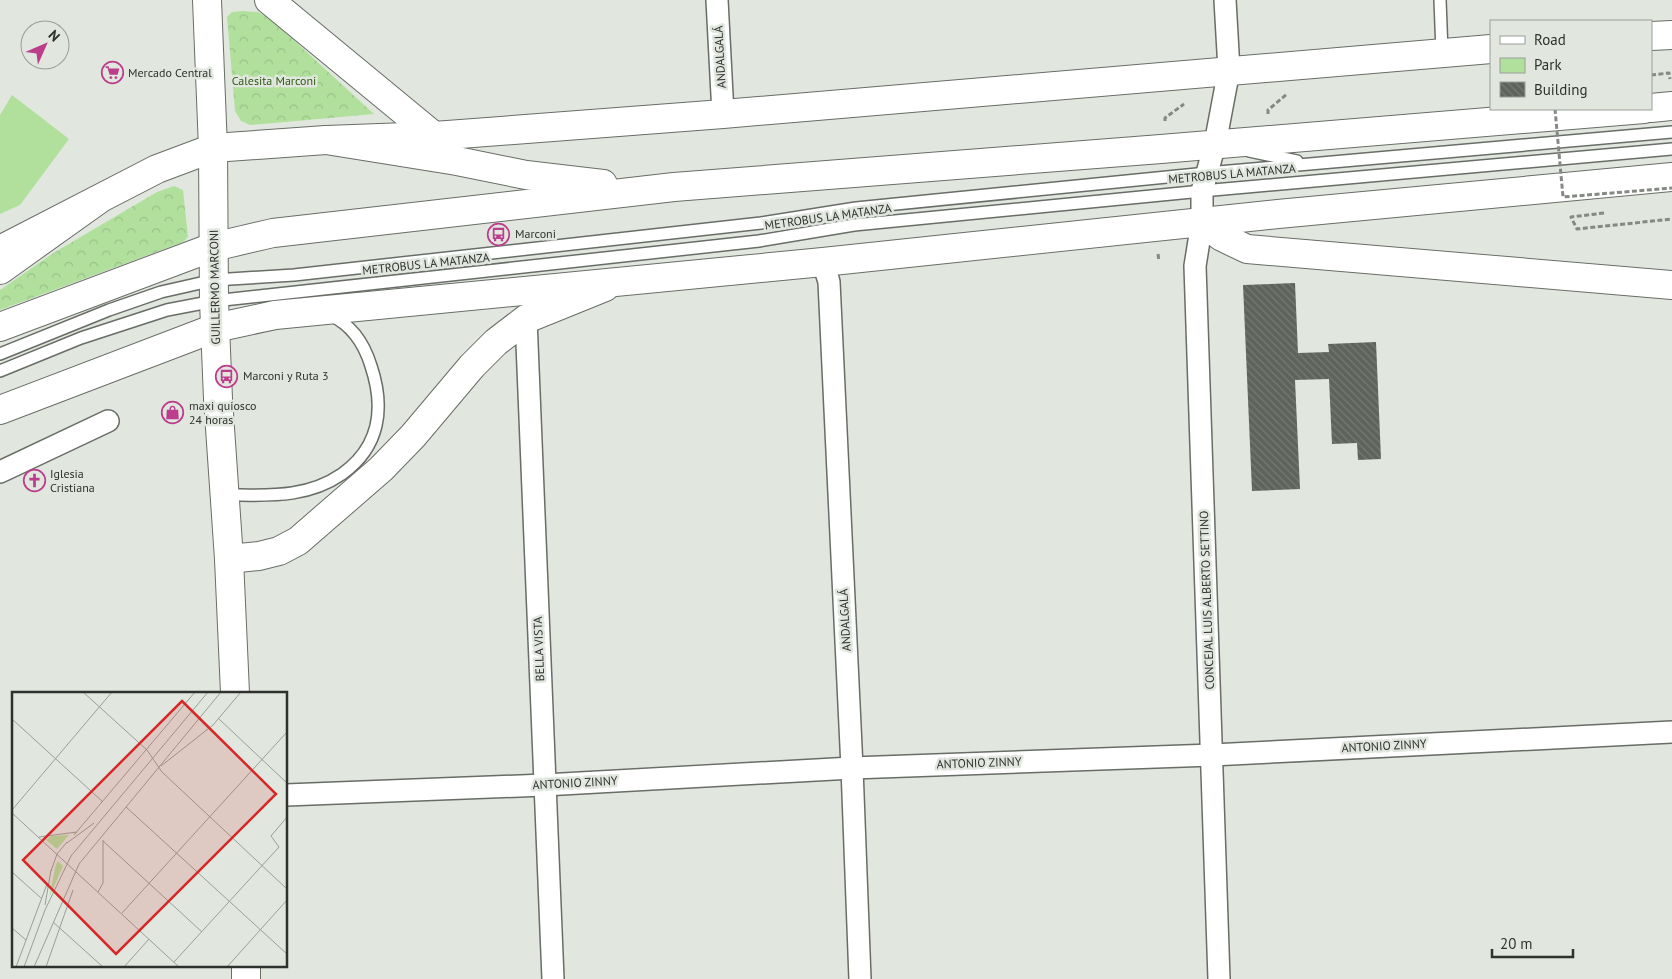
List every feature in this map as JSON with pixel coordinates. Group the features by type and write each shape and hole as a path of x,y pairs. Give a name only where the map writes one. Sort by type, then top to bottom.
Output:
{"main road":[{"name":"GUILLERMO MARCONI","path":"207,0 213,148 215,328 235,692"},
{"path":"269,0 434,136"},
{"path":"1652,36 1672,35"},
{"path":"0,250 157,169 213,148 326,140 434,136 723,114 1490,49"},
{"path":"1652,108 1672,106"},
{"path":"0,327 213,247 273,233 674,187 1632,110"},
{"path":"326,140 457,161 526,175 586,183 674,187"},
{"path":"0,410 215,328 275,315 1672,177"},
{"path":"0,270 98,200"},
{"path":"1202,222 1222,237 1247,249 1672,285"},
{"path":"229,559 259,556 279,551 298,541 381,469 413,436 472,366 496,342 526,319 618,282"},
{"path":"246,966 246,979"}],"street":[{"name":"ANDALGALÁ","path":"717,0 723,114"},
{"path":"1215,144 1229,70 1225,0"},
{"name":"CONCEJAL LUIS ALBERTO SETTINO","path":"1215,144 1205,182 1202,222 1195,266 1219,979"},
{"name":"ANDALGALÁ","path":"823,262 829,282 860,979"},
{"name":"BELLA VISTA","path":"526,319 553,979"},
{"path":"0,472 108,421"},
{"name":"ANTONIO ZINNY","path":"288,794 544,785 852,768 1212,755 1672,732"}],"lane":[{"path":"1440,0 1442,52"},
{"name":"METROBUS LA MATANZA","path":"0,354 109,310 161,292 214,290 759,241 854,225 1205,182 1311,164 1672,132"},
{"name":"METROBUS LA MATANZA","path":"1215,144 1311,164"},
{"name":"METROBUS LA MATANZA","path":"0,371 81,338 167,310 214,290 294,275 761,223 856,208 1672,149"},
{"path":"224,495 289,495 317,488 341,475 358,461 368,445 376,428 379,407 377,385 367,352 354,331 337,318 319,310"}],"path":[{"path":"1652,75 1669,73"},
{"path":"1555,110 1563,197 1672,188"},
{"path":"1608,213 1571,217 1576,229 1672,219"}],"green space":[{"name":"Calesita Marconi","path":"232,12 258,12 273,21 374,114 250,125 241,121 235,111 227,17"},
{"path":"12,95 69,139 20,205 0,214 0,115"},
{"path":"174,186 183,190 188,237 183,242 0,310 0,290 55,252 157,192"}],"building":[{"path":"1295,283 1298,353 1329,352 1328,344 1376,342 1381,459 1358,460 1357,443 1332,444 1329,379 1295,380 1300,489 1252,491 1243,285"}],"place":[{"name":"Mercado Central","path":"112,73"},
{"name":"Marconi","path":"499,234"},
{"name":"Marconi y Ruta 3","path":"227,376"},
{"name":"maxi quiosco 24 horas","path":"173,413"},
{"name":"Iglesia Cristiana","path":"34,481"}]}
